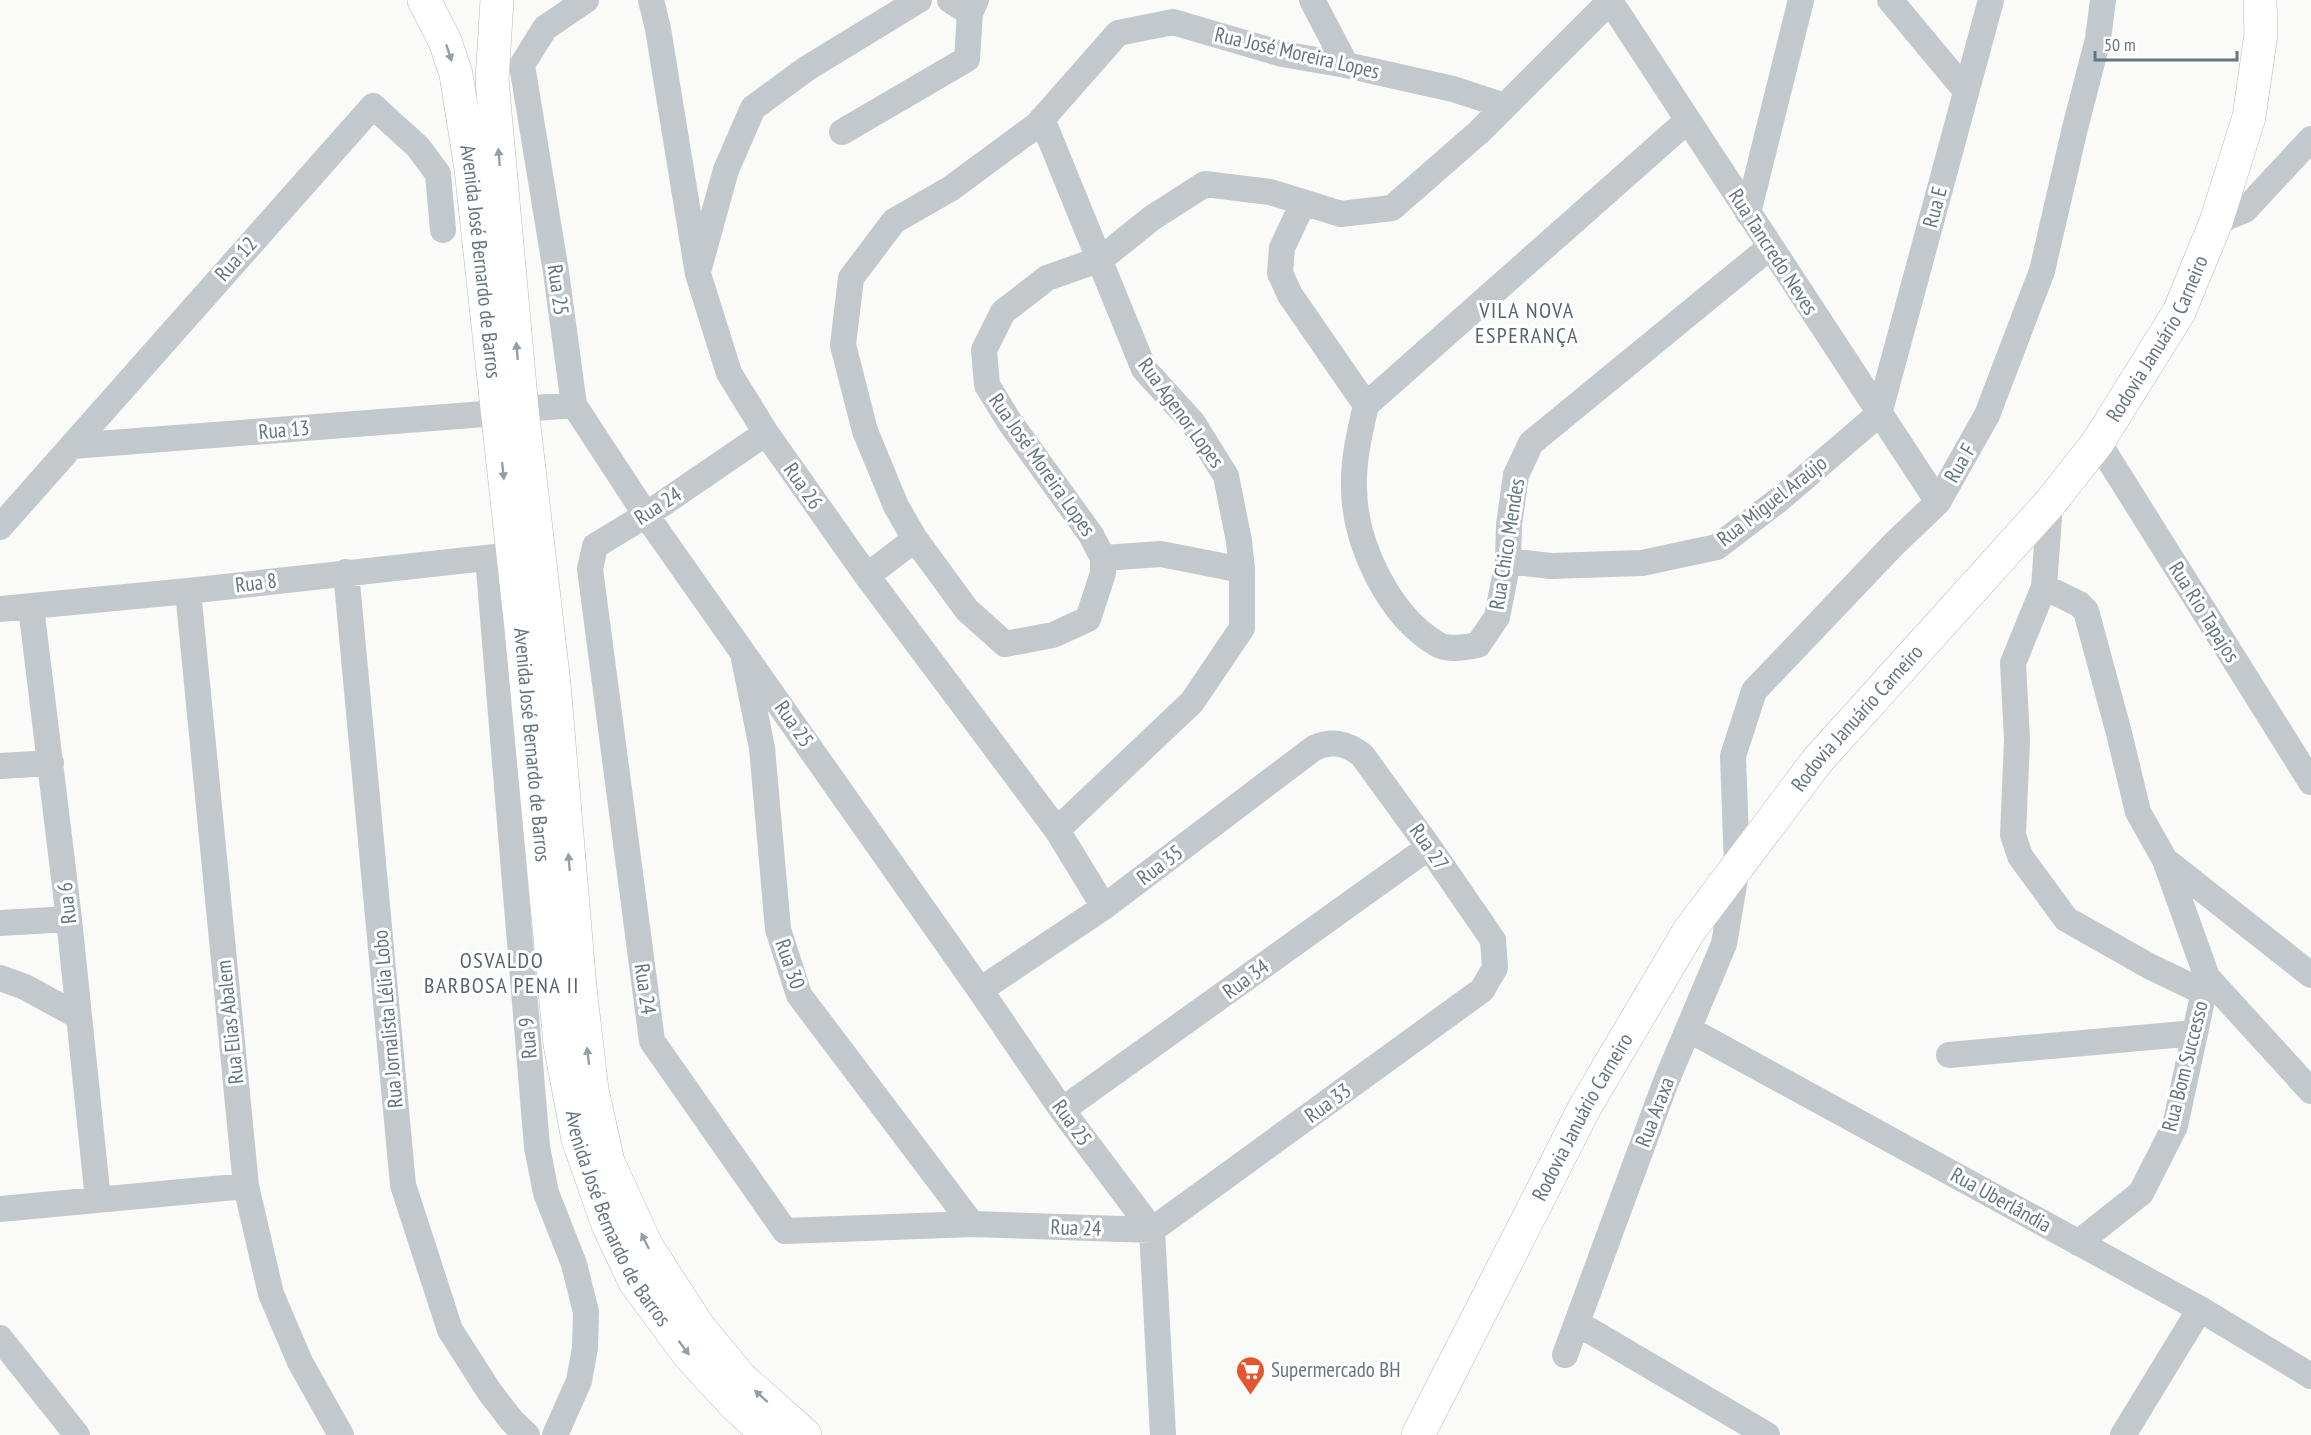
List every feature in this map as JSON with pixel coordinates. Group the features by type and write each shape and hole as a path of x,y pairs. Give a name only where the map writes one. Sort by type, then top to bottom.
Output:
{"main road":[{"name":"Avenida José Bernardo de Barros","path":"424,0 445,42 456,74 554,684 580,988 592,1090 608,1162 647,1247 698,1326 741,1378 805,1435"},
{"name":"Avenida José Bernardo de Barros","path":"498,0 492,80 510,411 500,556 560,1044 578,1139 608,1225 634,1282 688,1354 735,1405 768,1435"},
{"name":"Rodovia Januário Carneiro","path":"1418,1435 1586,1105 1689,931 1817,761 2050,503 2098,442 2179,312 2216,222 2249,117 2261,34 2260,0"}],"street":[{"name":"Rua 25","path":"586,0 545,28 522,65 556,272 574,405 646,515 1062,1110 1152,1230"},
{"name":"Rua 26","path":"651,0 658,29 698,274 729,374 766,433 867,576 1057,830 1104,907"},
{"path":"698,274 726,170 753,108 806,69 919,0"},
{"path":"1312,0 1346,65"},
{"path":"1748,213 1801,0"},
{"path":"1890,0 1966,91"},
{"name":"Rua E","path":"1879,414 1990,0"},
{"name":"Rua F","path":"1737,867 1733,756 1754,691 1894,544 1938,502 1987,416 2042,271 2074,128 2098,39 2103,0"},
{"name":"Rua José Moreira Lopes","path":"1504,106 1453,88 1346,65 1281,54 1173,22 1118,33 1037,125 950,189 894,221 851,278 843,345 865,431 896,506 915,539 966,610 1005,644 1053,635 1088,619 1103,573 1103,558 1091,535 1009,421 987,385 984,350 1003,312 1047,278 1101,259 1152,218 1205,184 1270,192 1341,214 1392,208 1504,106 1610,1"},
{"name":"Rua Tancredo Neves","path":"1610,1 1938,502"},
{"path":"842,132 967,59 965,4"},
{"name":"Rua 12","path":"0,527 373,106 418,147 438,174 443,230"},
{"name":"Rua Agenor Lopes","path":"1042,119 1144,369 1193,423 1226,476 1239,541 1242,570 1242,628 1192,702 1057,830"},
{"path":"1303,203 1282,248 1280,273 1290,296 1366,405 1688,120"},
{"path":"2216,222 2245,210 2311,139"},
{"name":"Rua Chico Mendes","path":"1366,405 1358,437 1353,487 1358,531 1382,585 1410,621 1438,645 1461,648 1478,645 1497,617 1508,561 1509,525 1516,476 1531,443 1770,248"},
{"name":"Rua 13","path":"72,446 574,405"},
{"name":"Rua Miguel Araújo","path":"1508,561 1551,566 1642,563 1718,547 1781,498 1879,414"},
{"name":"Rua 24","path":"766,433 646,515 595,546 590,569 652,1041 785,1231 972,1224 1152,1230"},
{"name":"Rua Rio Tapajos","path":"2098,442 2311,782"},
{"path":"2050,503 2044,587 2013,663 2017,740 2013,835 2020,856 2066,919 2150,966 2205,984 2311,1091"},
{"path":"867,576 915,539"},
{"path":"1103,558 1161,554 1242,570"},
{"name":"Rua 8","path":"0,609 188,591 500,556"},
{"name":"Rua 9","path":"500,556 537,1147 546,1193 574,1264 586,1312 585,1348 579,1381 555,1435"},
{"name":"Rua Jornalista Lélia Lobo","path":"346,572 403,1185 450,1330 489,1392 527,1435"},
{"path":"2044,587 2079,604 2086,611 2138,812 2165,860 2311,975"},
{"name":"Rua Elias Abalem","path":"188,591 246,1186 271,1294 300,1362 341,1435"},
{"name":"Rua 6","path":"31,607 69,919 98,1200"},
{"name":"Rua 30","path":"742,650 762,748 778,929 799,995 972,1224"},
{"name":"Rua 35","path":"980,990 1104,907 1314,748 1325,743 1339,743"},
{"name":"Rua 27","path":"1339,743 1362,755 1429,847 1493,940 1495,968"},
{"path":"0,766 51,763"},
{"name":"Rua 34","path":"1062,1110 1429,847"},
{"name":"Rua Bom Successo","path":"2078,1243 2140,1193 2175,1126 2205,984 2165,860"},
{"name":"Rua Araxa","path":"1565,1355 1665,1084 1724,944 1737,867"},
{"path":"0,923 69,919"},
{"name":"Rua 33","path":"1152,1230 1482,990 1495,968"},
{"path":"0,978 25,987 78,1016"},
{"name":"Rua Uberlândia","path":"1688,1029 2200,1309 2311,1376"},
{"path":"1949,1055 2194,1033"},
{"path":"0,1209 246,1186"},
{"path":"1152,1230 1163,1435"},
{"path":"2123,1435 2200,1309"},
{"path":"1576,1323 1767,1435"},
{"path":"0,1338 77,1435"}],"place":[{"name":"Supermercado BH","path":"1250,1396"}],"district":[{"name":"VILA NOVA ESPERANÇA","path":"1527,322"},
{"name":"OSVALDO BARBOSA PENA II","path":"502,972"}]}
